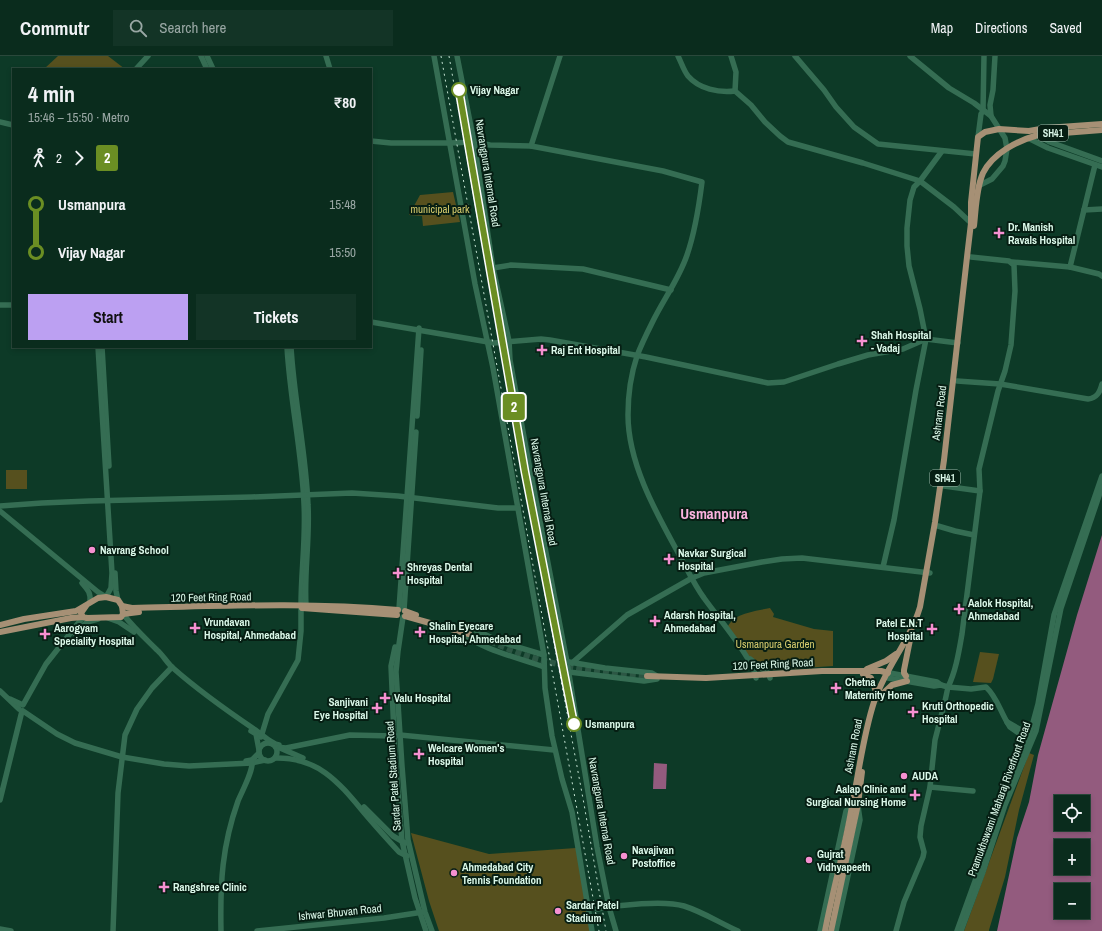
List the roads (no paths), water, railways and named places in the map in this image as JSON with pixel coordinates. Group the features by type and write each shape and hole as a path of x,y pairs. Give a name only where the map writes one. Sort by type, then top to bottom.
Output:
{"main road":[{"name":"Ashram Road","path":"855,804 877,696 898,652 916,620 938,526 982,175 988,164 1028,134 1046,128 1102,124"},
{"name":"Ashram Road","path":"887,675 910,640 920,621 924,608 958,343 971,223 971,202 978,137 985,132 999,128 1038,135 1102,130"},
{"name":"120 Feet Ring Road","path":"106,597 132,608 304,607 401,613 468,632"},
{"path":"0,625 24,619 76,611 98,598 106,597"},
{"path":"120,603 123,614"},
{"path":"0,632 83,617 81,613 88,604"},
{"name":"120 Feet Ring Road","path":"83,617 121,617 123,614 142,612 304,607"},
{"path":"898,652 886,661 863,672 871,678 877,696 892,685 907,679 904,670 910,640"},
{"name":"120 Feet Ring Road","path":"647,677 708,681 822,671 863,672 881,670 887,675"},
{"name":"SH41","path":"831,931 855,804"},
{"path":"825,931 853,817"}],"street":[{"path":"137,68 148,56"},
{"path":"201,56 207,68"},
{"path":"207,56 213,68"},
{"path":"326,56 330,68"},
{"path":"434,56 475,284 488,341 544,655 546,695 554,750 572,812 593,909 592,931"},
{"name":"Navrangpura Internal Road","path":"458,56 474,142 493,268 509,341 510,360 529,466 569,662 569,672 597,847 609,907 616,931"},
{"path":"531,146 560,56"},
{"path":"678,56 687,76 697,84 712,90 724,92 735,91 765,122 788,142 920,181 954,207 971,223"},
{"path":"731,56 736,72 735,91"},
{"path":"795,56 854,127 878,144 892,147 976,154"},
{"path":"906,56 947,90 982,113 991,116"},
{"path":"910,56 949,88 974,103 982,113"},
{"path":"978,137 982,113 984,56"},
{"path":"980,185 992,179 1003,166 1007,149 1005,138 991,116 990,105 993,90 995,56"},
{"path":"0,122 12,125"},
{"path":"1028,134 1048,148 1102,167"},
{"path":"1038,135 1050,142 1102,161"},
{"path":"372,141 450,143 474,142 490,145 531,146 663,171 702,182 699,208 687,256 671,290 653,322 638,356 632,381 628,416 630,435 634,458 651,501 702,596 746,657 756,677"},
{"path":"883,567 894,520 926,339 907,246 910,200 914,187 942,151"},
{"path":"1070,267 1095,165"},
{"path":"1084,210 1102,209"},
{"path":"971,257 1070,267 1102,276"},
{"path":"896,931 904,902 923,857 924,852 920,836 921,826 930,787 935,740 946,701 948,687 958,655 962,634 980,491 979,469 998,390 1008,358 1013,331 1015,268 1012,262"},
{"path":"493,268 511,265 583,269 671,290"},
{"path":"0,306 12,306"},
{"path":"372,319 488,341 550,340 638,356 768,383 784,382 868,355 903,349 926,339 958,343"},
{"path":"372,322 421,329"},
{"name":"Sardar Patel Stadium Road","path":"421,329 396,672 397,735 403,843 408,856 426,931"},
{"path":"98,348 101,359"},
{"path":"0,511 106,597 111,588 112,574 101,359 102,348"},
{"path":"287,348 290,389 305,495"},
{"path":"221,931 221,880 224,851 230,825 252,761 264,736 268,714 298,660 304,607 305,495 302,438 291,348"},
{"path":"957,381 1000,384 1088,399 1095,398 1102,384"},
{"path":"957,931 1001,805 1030,738 1038,704 1054,615 1102,476"},
{"path":"944,486 980,491"},
{"path":"1093,505 1102,487"},
{"path":"0,506 44,502 352,493 409,497 498,508 518,508"},
{"path":"0,515 89,590 90,596 88,604"},
{"path":"938,526 956,532 974,534"},
{"path":"111,543 116,591 120,603"},
{"path":"569,662 627,615 692,578 704,573 782,559 802,558 928,573"},
{"path":"123,614 132,626 158,651 170,668 213,701 264,736 274,745 277,754 275,758"},
{"path":"0,800 23,708 46,664 83,617"},
{"path":"71,618 76,622 74,630"},
{"path":"23,708 48,665 76,631 87,622 105,618 130,628 170,668 211,704 256,734 260,757 265,760"},
{"path":"458,628 471,628 501,642 544,655"},
{"path":"458,628 466,636 480,644 502,653 544,666"},
{"path":"746,657 770,676"},
{"path":"569,662 605,668 652,673 657,678"},
{"path":"113,931 118,793 122,755 126,735 137,710 152,688 170,668"},
{"path":"569,672 644,681 657,678"},
{"path":"887,675 937,682 948,687 970,689 986,687 993,693 1000,710 1010,727 1030,738"},
{"path":"0,691 57,734 74,743 122,755 164,764 189,766 271,760 285,757 310,763 323,770 339,783 399,852 408,856"},
{"path":"274,745 295,746 350,735 397,735 554,750"},
{"name":"Sardar Patel Stadium Road","path":"397,735 409,845 408,856"},
{"name":"Pramukhswami Maharaj Riverfront Road","path":"961,931 1030,738"},
{"path":"259,749 267,743 274,745 315,763 330,772 393,836 409,845"},
{"path":"930,787 973,791"},
{"path":"820,931 846,811 855,804 860,820 836,931"},
{"path":"393,836 399,836 402,834"},
{"path":"593,909 652,904 680,905 706,914 738,931"},
{"name":"Sardar Patel Stadium Road","path":"422,912 432,931"},
{"name":"Ishwar Bhuvan Road","path":"257,931 422,912"},
{"path":"0,929 11,931"}],"tunnel":[{"path":"466,630 510,650 537,659 578,668 647,676"}],"railway":[{"path":"441,56 599,931"},
{"path":"449,56 497,329"},
{"path":"499,322 550,599"},
{"path":"545,594 606,931"}],"metro line":[{"name":"2","path":"459,90 525,472 574,724"}],"place":[{"name":"Vijay Nagar","path":"459,90"},
{"name":"Dr. Manish Ravals Hospital","path":"999,233"},
{"name":"Shah Hospital - Vadaj","path":"862,341"},
{"name":"Raj Ent Hospital","path":"542,350"},
{"name":"Navrang School","path":"92,550"},
{"name":"Navkar Surgical Hospital","path":"669,559"},
{"name":"Shreyas Dental Hospital","path":"398,573"},
{"name":"Aalok Hospital, Ahmedabad","path":"959,609"},
{"name":"Adarsh Hospital, Ahmedabad","path":"655,621"},
{"name":"Vrundavan Hospital, Ahmedabad","path":"195,628"},
{"name":"Patel E.N.T Hospital","path":"932,629"},
{"name":"Shalin Eyecare Hospital, Ahmedabad","path":"420,632"},
{"name":"Aarogyam Speciality Hospital","path":"45,634"},
{"name":"Chetna Maternity Home","path":"836,688"},
{"name":"Valu Hospital","path":"385,698"},
{"name":"Sanjivani Eye Hospital","path":"377,708"},
{"name":"Kruti Orthopedic Hospital","path":"913,712"},
{"name":"Usmanpura","path":"574,724"},
{"name":"Welcare Women's Hospital","path":"419,754"},
{"name":"AUDA","path":"904,776"},
{"name":"Aalap Clinic and Surgical Nursing Home","path":"915,795"},
{"name":"Navajivan Postoffice","path":"624,856"},
{"name":"Gujrat Vidhyapeeth","path":"809,860"},
{"name":"Ahmedabad City Tennis Foundation","path":"454,873"},
{"name":"Rangshree Clinic","path":"164,887"},
{"name":"Sardar Patel Stadium","path":"558,911"}],"district":[{"name":"Usmanpura","path":"714,513"}],"park label":[{"name":"municipal park","path":"440,209"},
{"name":"Usmanpura Garden","path":"775,644"}]}
